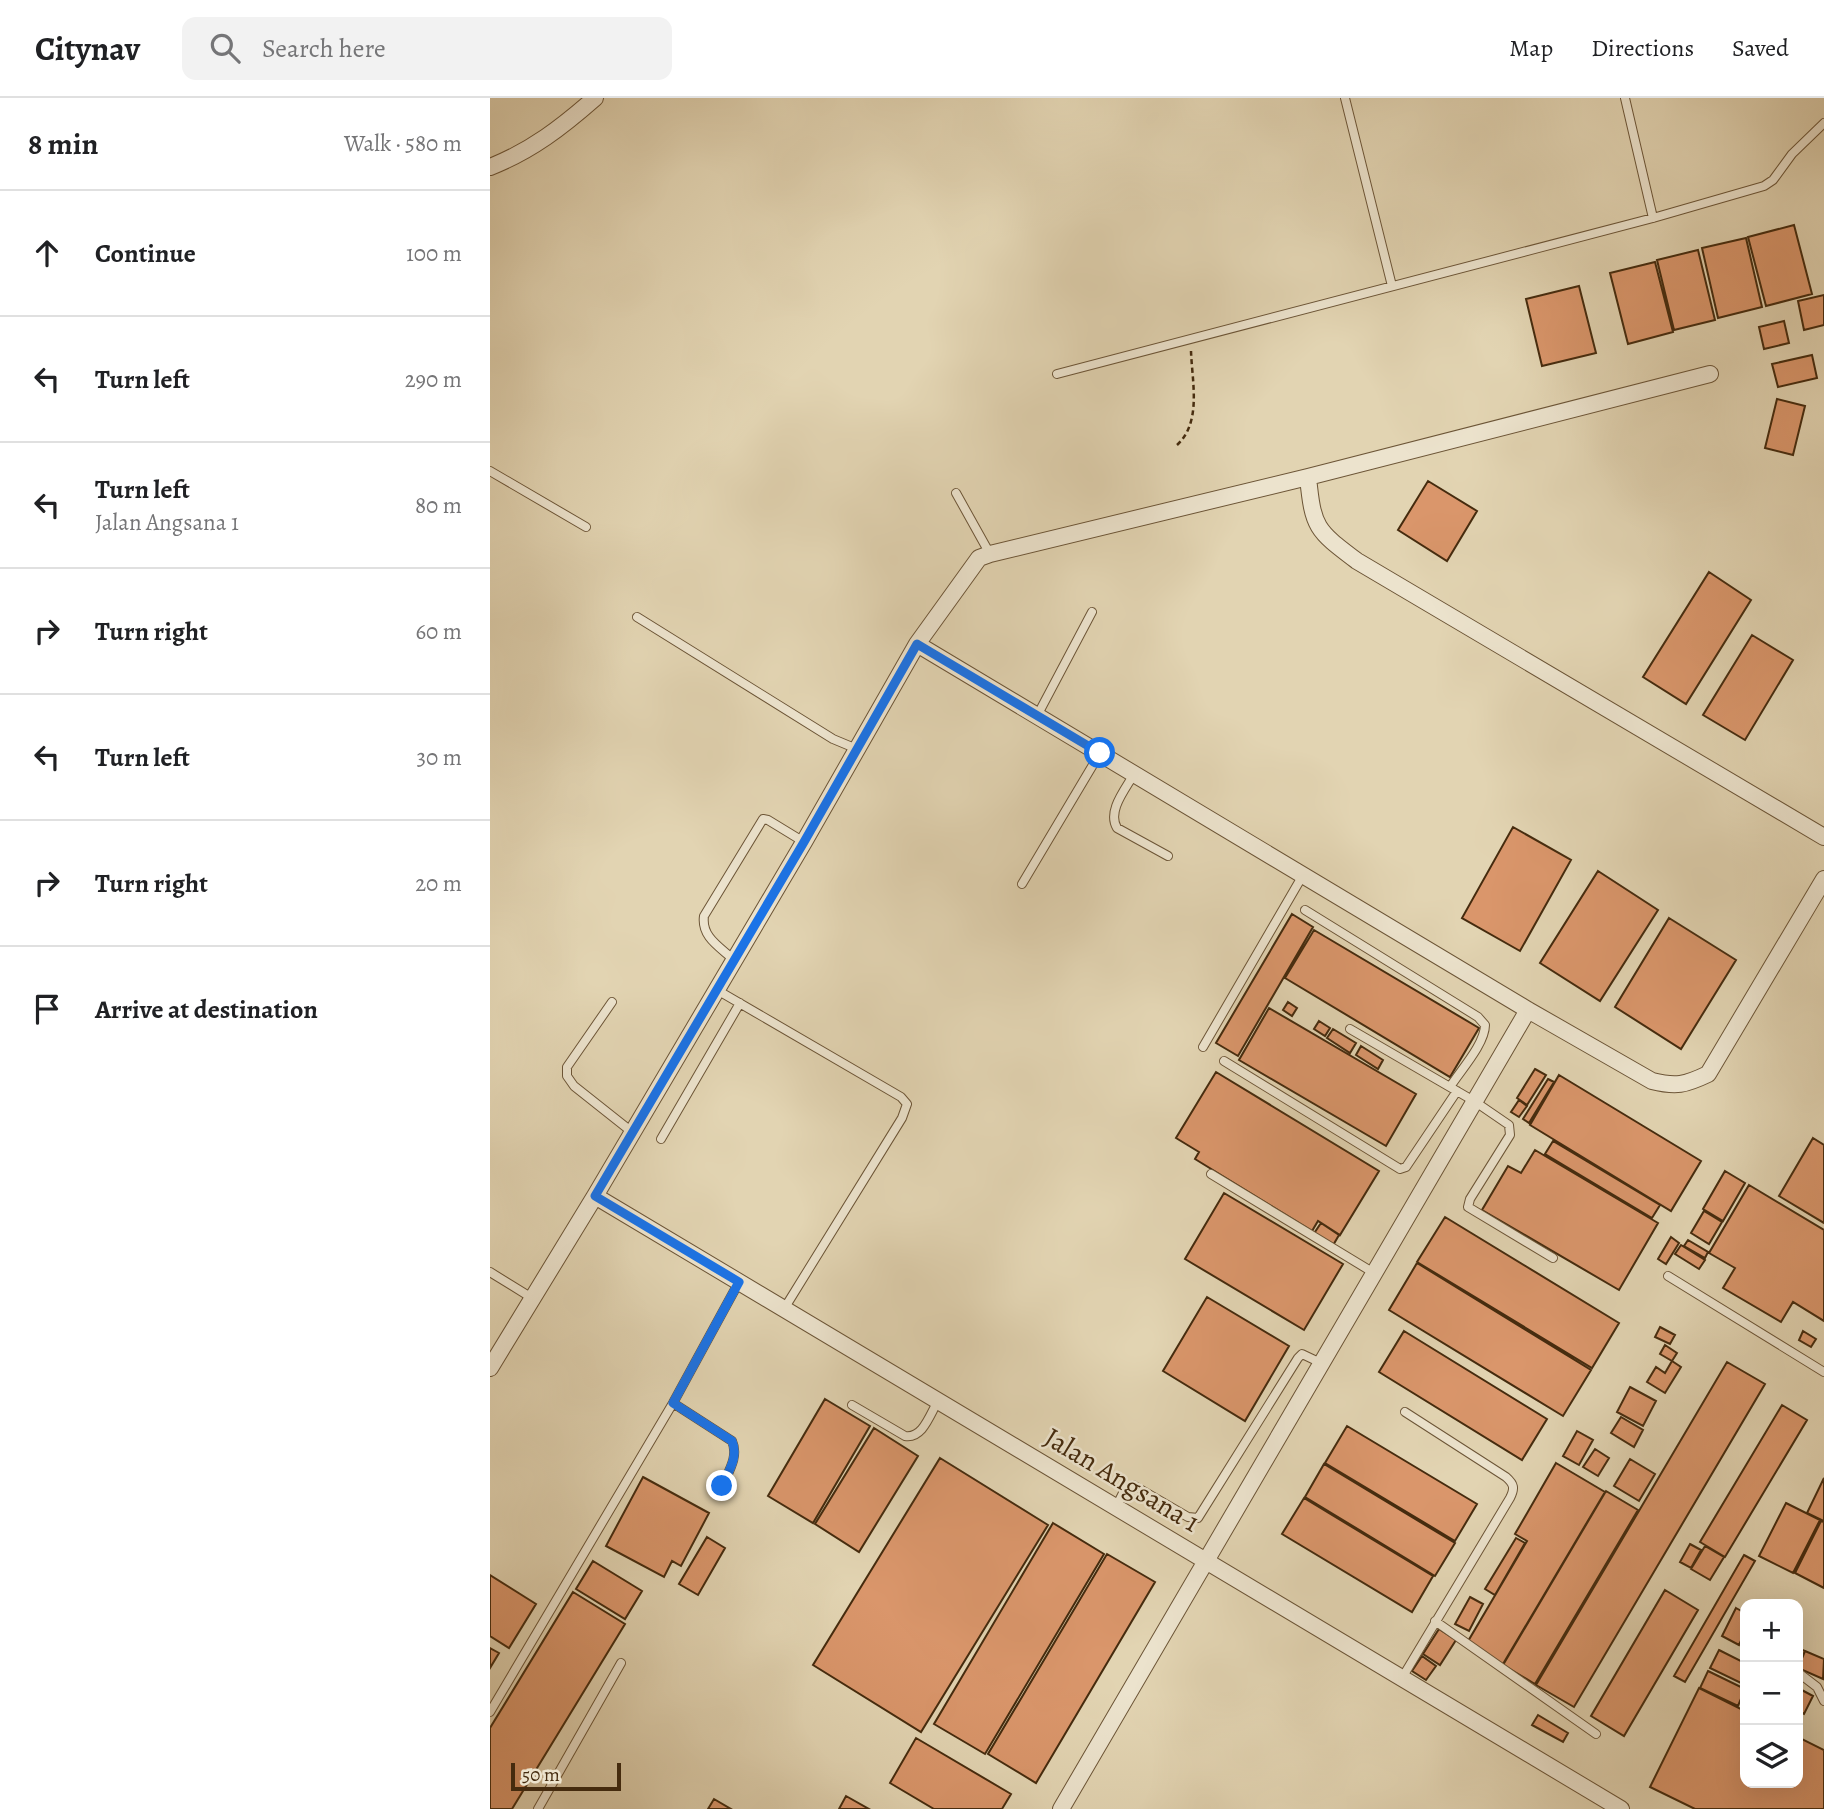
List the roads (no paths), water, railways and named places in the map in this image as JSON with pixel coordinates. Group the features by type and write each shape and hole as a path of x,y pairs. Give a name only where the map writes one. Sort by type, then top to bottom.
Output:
{"street":[{"path":"490,167 552,135 595,98"},
{"path":"490,1368 717,990 917,644 974,564 990,554 1308,477 1710,374"},
{"path":"1308,477 1312,514 1317,525 1331,541 1357,561 1824,837"},
{"path":"917,644 1528,1010 1652,1080 1669,1086 1687,1084 1708,1074 1824,879"},
{"path":"1061,1809 1528,1010"},
{"name":"Jalan Angsana 1","path":"595,1196 1622,1809"}],"lane":[{"path":"1345,98 1392,286"},
{"path":"1625,98 1653,218"},
{"path":"1057,374 1653,218 1763,186 1773,180 1792,154 1824,123"},
{"path":"490,471 586,527"},
{"path":"956,494 990,554"},
{"path":"1037,716 1092,612"},
{"path":"637,617 833,739 857,749"},
{"path":"1022,884 1100,753"},
{"path":"1134,774 1113,813 1114,822 1117,828 1168,856"},
{"path":"734,960 706,935 704,916 711,904 763,819 804,842"},
{"path":"1203,1047 1303,875"},
{"path":"1224,1061 1400,1169 1406,1167 1485,1033 1485,1025 1478,1017 1304,910"},
{"path":"717,990 901,1097 907,1104 902,1118 783,1309"},
{"path":"612,1002 567,1067 566,1076 574,1086 632,1132"},
{"path":"661,1139 740,1003"},
{"path":"1350,1029 1474,1101 1503,1120 1511,1129 1510,1135 1469,1199 1468,1207 1553,1258"},
{"path":"1211,1174 1374,1273"},
{"path":"490,1272 532,1298"},
{"path":"1668,1276 1824,1372"},
{"path":"490,1712 673,1403 739,1282"},
{"path":"1116,1507 1125,1489 1133,1485 1188,1517 1198,1518 1298,1358 1302,1354 1307,1355 1321,1363"},
{"path":"852,1405 905,1436 912,1437 919,1434 938,1401"},
{"path":"673,1403 732,1441 735,1447 733,1461 722,1486"},
{"path":"1402,1678 1510,1498 1513,1483 1405,1412"},
{"path":"1435,1622 1596,1734"},
{"path":"538,1809 621,1663"},
{"path":"1803,1676 1816,1687 1824,1701"}]}
